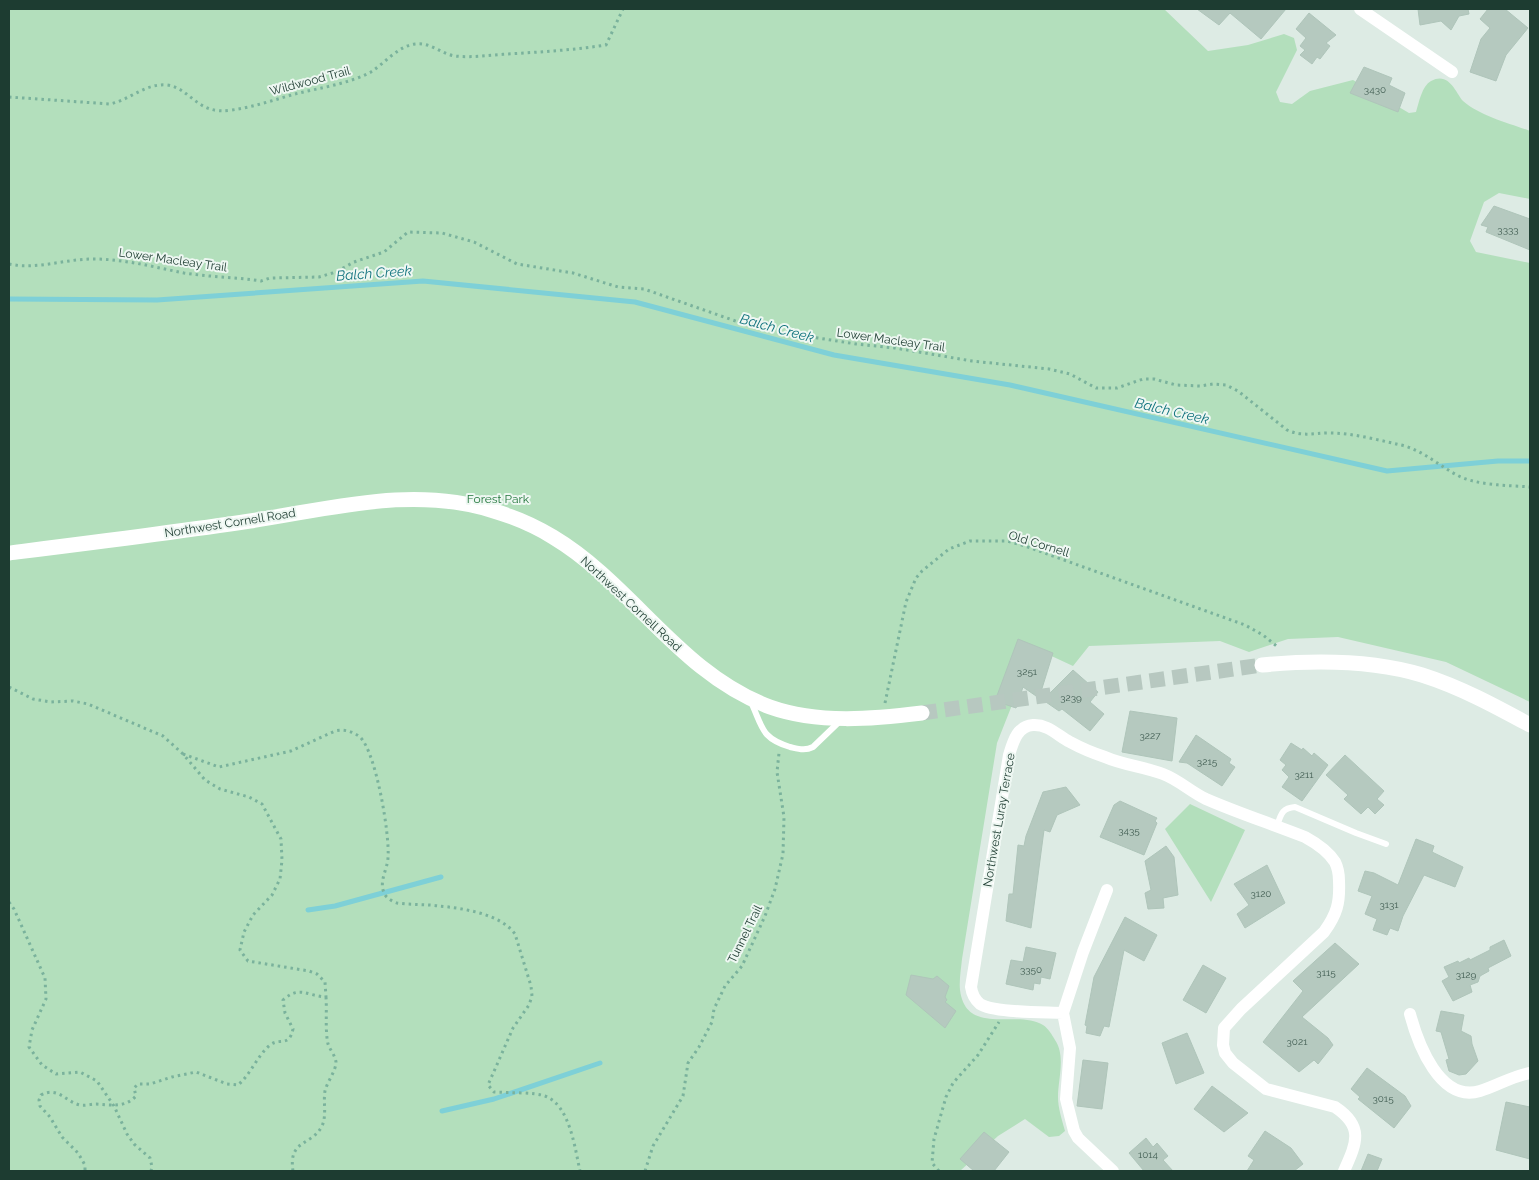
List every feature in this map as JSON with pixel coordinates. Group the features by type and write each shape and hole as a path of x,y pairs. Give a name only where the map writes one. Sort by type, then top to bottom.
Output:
{"main road":[{"name":"Northwest Cornell Road","path":"9,553 250,521 381,500 418,498 467,503 496,511 554,537 599,572 696,664 720,681 750,698 772,708 793,713 843,719 922,713"},
{"path":"1262,665 1339,663 1398,669 1455,688 1530,725"}],"street":[{"path":"1360,9 1452,72"},
{"name":"Northwest Luray Terrace","path":"1063,1013 986,1007 975,998 971,987 1009,755 1013,740 1019,731 1026,726 1042,726 1068,741 1107,758 1161,773 1205,798 1305,837 1320,846 1335,862 1339,873 1340,896 1333,920 1324,932 1240,1009 1224,1028 1223,1045 1225,1053 1233,1063 1266,1089 1335,1107 1345,1113 1355,1129 1356,1138 1354,1149 1344,1171"},
{"path":"1108,890 1083,952 1063,1013 1070,1048 1066,1099 1074,1131 1078,1138 1113,1171"},
{"path":"1410,1014 1416,1036 1440,1078 1448,1086 1458,1091 1469,1093 1480,1091 1507,1079 1530,1073"}],"lane":[{"path":"750,698 770,739 801,750 809,749 843,719"},
{"path":"1277,826 1287,808 1296,806 1386,844"}],"path":[{"name":"Wildwood Trail","path":"9,97 110,104 120,102 149,86 168,85 210,109 231,110 343,83 370,72 396,53 413,44 430,45 452,56 573,50 606,45 622,9"},
{"name":"Lower Macleay Trail","path":"9,264 34,267 59,262 92,259 129,262 186,273 261,281 270,278 319,277 384,252 408,232 442,233 474,242 517,264 573,272 618,287 644,288 744,324 769,329 972,361 1049,369 1070,374 1096,388 1117,388 1143,380 1154,379 1176,385 1226,385 1238,391 1294,433 1309,435 1329,433 1404,446 1429,457 1455,474 1471,481 1530,487"},
{"name":"Old Cornell","path":"882,717 909,591 916,578 932,561 950,549 970,541 1006,541 1025,546 1245,626 1276,644 1280,649 1284,663"},
{"path":"9,687 33,699 52,702 73,701 88,704 163,736 183,754 205,780 220,789 249,797 262,804 281,839 282,860 280,879 272,895 253,915 244,932 240,950 248,961 309,971 317,974 325,982 328,1044 336,1063 325,1091 324,1121 316,1134 305,1140 294,1153 291,1160 293,1171"},
{"path":"183,754 219,767 291,751 335,731 352,732 360,738 365,745 377,780 385,816 388,858 381,886 386,897 395,902 440,906 480,914 503,922 515,934 531,986 532,996 529,1005 513,1028 488,1084 494,1092 544,1096 555,1101 563,1110 580,1171"},
{"name":"Tunnel Trail","path":"645,1171 653,1146 682,1096 688,1063 712,1022 714,1009 725,986 742,966 775,890 783,854 784,817 777,761 782,744"},
{"path":"9,902 14,909 45,978 46,999 32,1030 29,1047 42,1065 56,1074 80,1072 96,1081 114,1106 127,1134 134,1144 150,1158 151,1171"},
{"path":"85,1171 85,1166 78,1153 62,1137 50,1117 40,1106 39,1100 41,1095 46,1092 62,1095 72,1102 81,1105 114,1106 127,1104 132,1101 136,1096 134,1088 138,1084 150,1084 196,1072 227,1084 238,1085 244,1080 272,1043 285,1042 292,1037 294,1029 285,1013 283,1000 292,992 304,991 314,996 326,997"},
{"path":"940,1171 932,1163 939,1116 946,1097 953,1083 978,1055 1009,1010"}],"green space":[{"name":"Forest Park","path":"9,9 1164,9 1208,51 1248,45 1284,34 1294,38 1297,50 1276,92 1280,102 1292,104 1310,91 1353,80 1409,113 1416,112 1421,95 1428,83 1437,79 1443,79 1451,84 1463,101 1478,111 1530,131 1530,199 1499,193 1484,202 1470,241 1476,252 1530,263 1530,702 1446,662 1338,637 1288,639 1249,652 1220,641 1089,646 1073,666 1045,653 1023,677 997,743 962,959 960,990 964,1004 972,1013 982,1018 1033,1021 1043,1025 1050,1032 1060,1053 1061,1068 1058,1101 1065,1131 1059,1136 1049,1137 1025,1119 998,1136 960,1171 9,1171"},
{"path":"1190,804 1245,830 1211,902 1165,829"}],"building":[{"path":"1197,9 1286,9 1261,39 1230,13 1219,25"},
{"path":"1418,9 1468,9 1469,14 1459,16 1451,30 1441,21 1420,25"},
{"path":"1488,9 1505,9 1528,28 1506,55 1496,81 1470,72 1481,39 1490,28 1480,19"},
{"path":"1309,13 1336,35 1326,43 1330,46 1320,59 1317,57 1312,64 1300,55 1305,50 1300,46 1306,38 1296,29"},
{"path":"1364,67 1392,78 1389,85 1405,93 1398,112 1350,93"},
{"path":"1494,206 1530,219 1530,250 1486,232 1488,227 1481,225"},
{"path":"1018,639 1053,653 1039,698 1023,687 1016,708 995,701"},
{"path":"1073,670 1098,692 1090,702 1104,714 1090,731 1062,709 1059,711 1043,700"},
{"path":"1130,711 1177,718 1172,761 1122,752"},
{"path":"1196,735 1231,759 1229,763 1235,767 1222,786 1187,763 1179,762"},
{"path":"1291,743 1302,750 1303,748 1312,756 1314,753 1328,765 1302,801 1282,787 1289,777 1282,770 1286,765 1280,760"},
{"path":"1345,755 1384,791 1377,799 1384,805 1375,814 1368,807 1361,814 1344,799 1348,795 1326,775"},
{"path":"1066,787 1080,805 1057,815 1050,832 1044,830 1031,928 1006,921 1009,894 1013,894 1018,845 1024,846 1043,792"},
{"path":"1120,801 1157,818 1155,821 1157,823 1144,855 1100,837 1114,805"},
{"path":"1416,839 1434,846 1432,852 1463,867 1455,887 1424,875 1403,916 1398,931 1390,928 1387,935 1373,930 1377,919 1365,914 1372,896 1358,891 1365,871 1374,873 1398,885"},
{"path":"1166,846 1174,857 1178,895 1163,898 1164,908 1148,909 1145,893 1151,890 1145,861"},
{"path":"1267,865 1285,903 1245,928 1237,914 1249,905 1234,884"},
{"path":"1125,917 1157,935 1144,961 1124,950 1109,1027 1104,1026 1100,1036 1086,1033 1087,1026 1085,1025 1094,977"},
{"path":"1504,940 1511,956 1488,968 1489,971 1480,976 1478,982 1470,985 1472,992 1453,1001 1442,981 1449,977 1444,967 1469,958 1470,960 1490,950 1490,947"},
{"path":"1335,943 1359,964 1302,1017 1328,1038 1333,1045 1318,1064 1314,1060 1299,1072 1263,1042 1303,991 1293,981"},
{"path":"1026,947 1056,953 1050,979 1041,977 1040,984 1034,983 1033,990 1006,984 1011,960 1023,962"},
{"path":"1203,965 1226,978 1206,1013 1183,1000"},
{"path":"911,975 933,979 937,976 949,986 945,1002 956,1011 945,1028 906,995"},
{"path":"1441,1011 1464,1015 1461,1031 1471,1036 1478,1061 1466,1074 1459,1075 1449,1071 1446,1060 1449,1059 1441,1032 1436,1031"},
{"path":"1187,1033 1204,1073 1176,1084 1162,1043"},
{"path":"1083,1060 1108,1063 1102,1109 1077,1106"},
{"path":"1367,1068 1405,1096 1411,1106 1394,1128 1358,1099 1360,1097 1351,1089"},
{"path":"1212,1086 1248,1113 1224,1132 1194,1109"},
{"path":"1506,1102 1530,1107 1530,1159 1496,1150"},
{"path":"1265,1131 1291,1148 1303,1164 1294,1171 1247,1171 1254,1160 1248,1156"},
{"path":"984,1132 1009,1152 994,1171 974,1171 960,1159"},
{"path":"1146,1138 1153,1147 1157,1143 1168,1156 1163,1160 1173,1171 1144,1171 1129,1153"},
{"path":"1368,1154 1382,1159 1377,1171 1361,1171"}],"waterway":[{"name":"Balch Creek","path":"9,299 157,300 423,281 635,302 834,355 1010,385 1387,471 1498,461 1530,461"},
{"path":"308,910 335,906 441,877"},
{"path":"442,1111 494,1099 600,1063"}],"tunnel":[{"path":"922,713 1262,665"}]}
